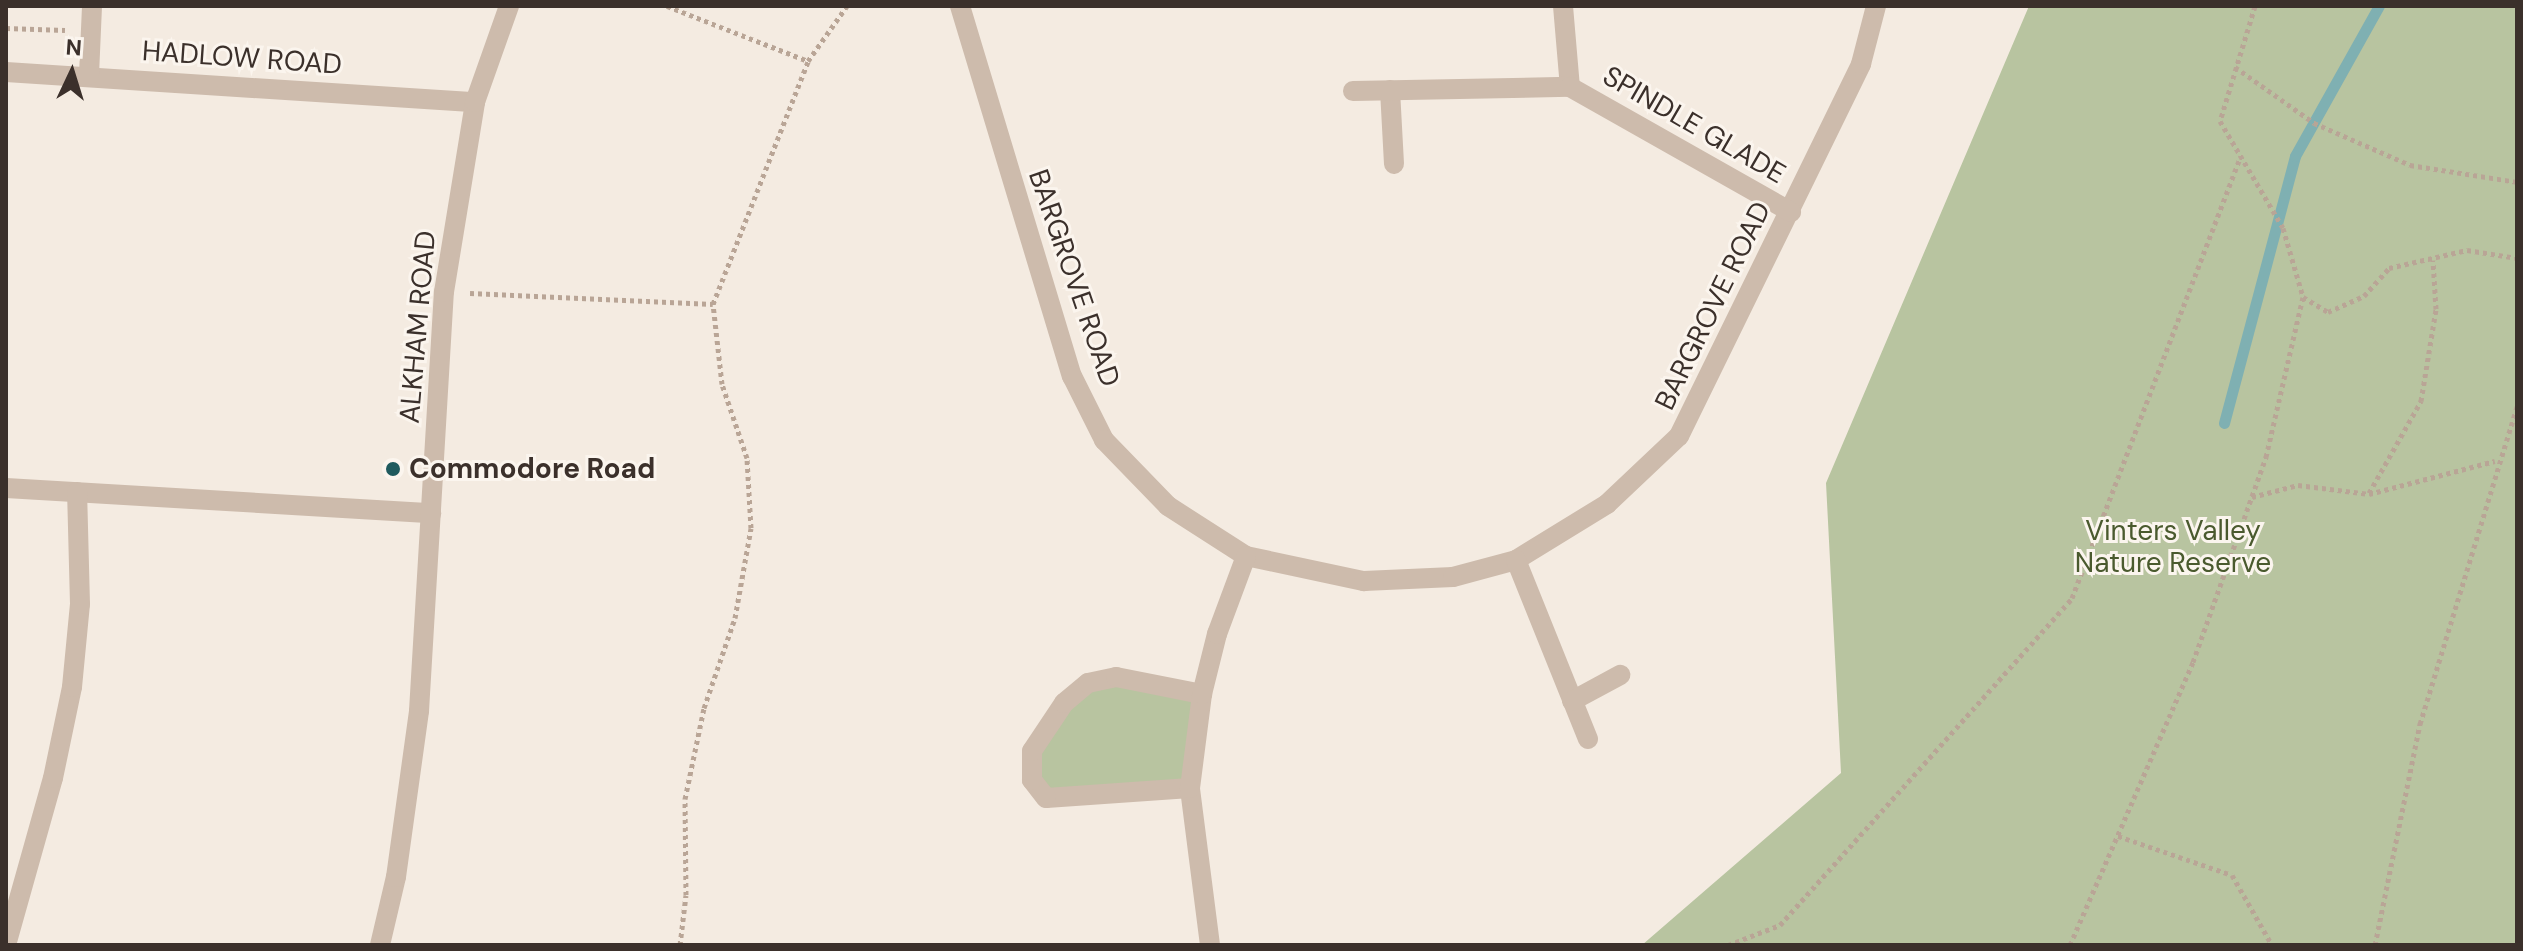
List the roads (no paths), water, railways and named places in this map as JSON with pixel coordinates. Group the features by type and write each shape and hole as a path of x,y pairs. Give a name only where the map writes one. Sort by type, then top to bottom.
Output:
{"street":[{"path":"89,75 92,6"},
{"name":"ALKHAM ROAD","path":"380,945 396,877 419,711 444,292 475,102 509,6"},
{"name":"BARGROVE ROAD","path":"960,6 1072,376 1104,440 1168,506 1246,556 1364,581 1453,577 1516,560 1607,504 1679,436 1861,64 1876,6"},
{"name":"SPINDLE GLADE","path":"1563,6 1570,87"},
{"name":"HADLOW ROAD","path":"6,72 475,102"},
{"name":"SPINDLE GLADE","path":"1353,91 1570,87 1791,212"},
{"path":"1390,90 1394,164"},
{"path":"6,488 431,513"},
{"path":"6,945 53,778 72,687 80,604 77,492"},
{"path":"1210,945 1190,788 1202,694 1246,556"},
{"path":"1516,560 1588,739"},
{"path":"1572,701 1620,675"},
{"path":"1190,788 1046,798 1032,780 1032,751 1064,703 1088,683 1116,677 1202,694"}],"waterway":[{"path":"2224,423 2295,156 2379,6"}],"place":[{"name":"Commodore Road","path":"393,469"}],"park label":[{"name":"Vinters Valley Nature Reserve","path":"2173,547"}]}
